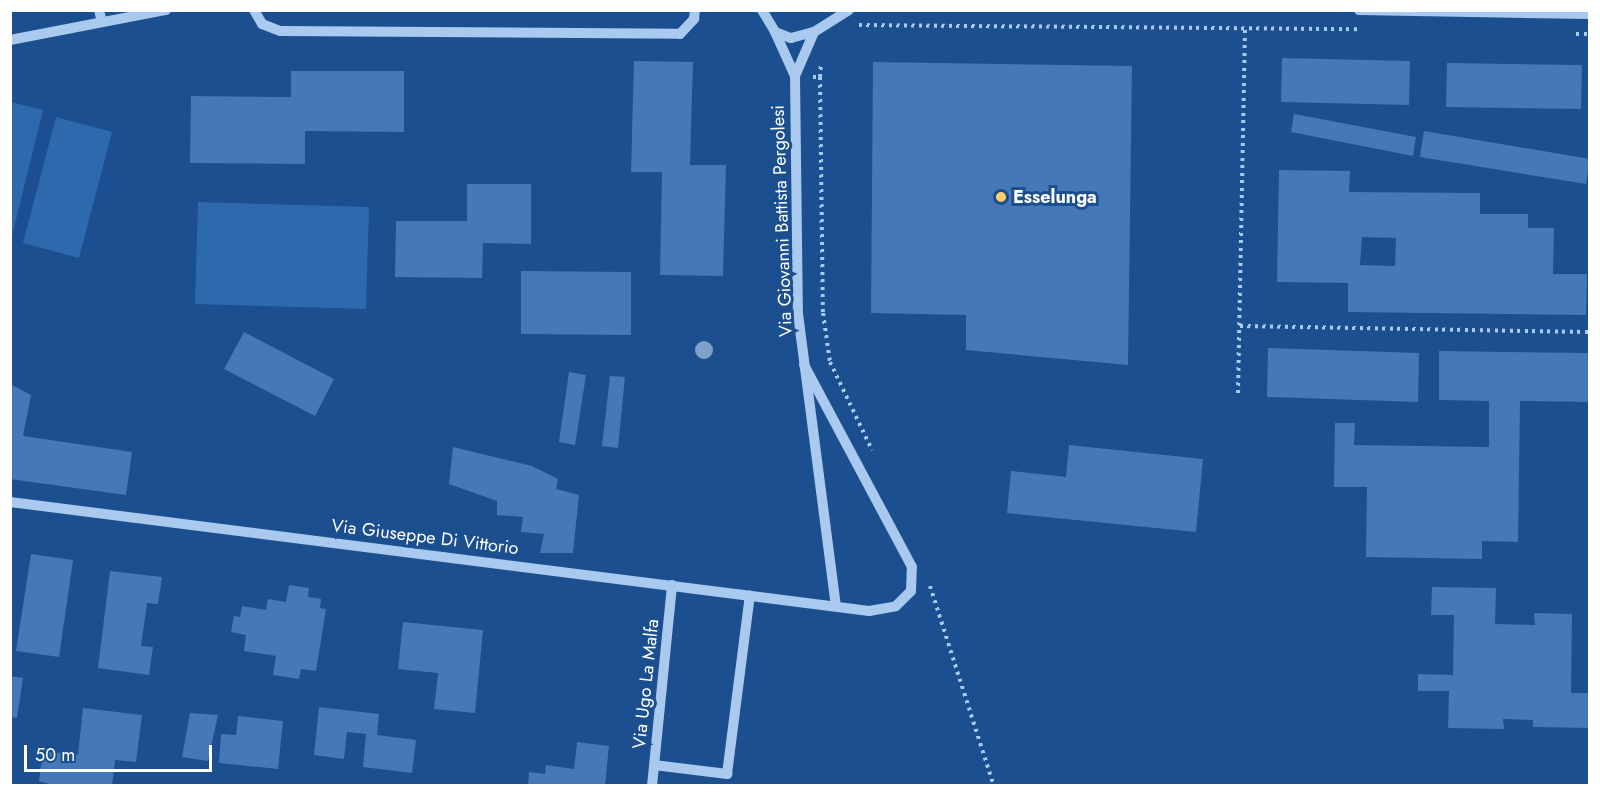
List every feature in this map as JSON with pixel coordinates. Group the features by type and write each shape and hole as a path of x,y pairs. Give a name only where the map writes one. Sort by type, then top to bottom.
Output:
{"street":[{"path":"99,10 102,22"},
{"path":"10,40 166,10"},
{"path":"254,10 262,24 280,31 680,34 694,19 695,10"},
{"path":"822,24 829,10"},
{"path":"775,32 790,38 814,32 822,24 849,10"},
{"path":"1359,10 1590,14"},
{"name":"Via Giovanni Battista Pergolesi","path":"760,11 775,32 795,76 798,314 804,364 836,606 869,611 896,606 911,591 912,567 804,364"},
{"name":"Via Giovanni Battista Pergolesi","path":"795,76 814,32"},
{"name":"Via Giuseppe Di Vittorio","path":"10,502 836,606"},
{"name":"Via Ugo La Malfa","path":"652,786 672,585"},
{"path":"654,765 727,774 750,595"}],"path":[{"path":"852,25 1368,29"},
{"path":"1238,393 1245,27"},
{"path":"1566,34 1590,34"},
{"path":"822,56 820,77 823,313 830,362 875,456"},
{"path":"795,76 820,77"},
{"path":"1240,326 1590,332"},
{"path":"926,574 993,786"}],"shaded area":[{"path":"11,102 43,110 12,236 10,236"},
{"path":"56,117 112,132 79,258 23,243"},
{"path":"198,202 369,207 366,309 195,304"}],"building":[{"path":"1282,58 1410,61 1409,105 1281,102"},
{"path":"634,61 693,62 690,165 726,165 723,276 660,275 662,172 631,172"},
{"name":"Esselunga","path":"873,62 1132,66 1128,365 966,350 966,315 871,313"},
{"path":"1447,63 1582,65 1581,109 1446,107"},
{"path":"291,71 404,71 404,132 305,131 305,164 190,163 191,96 291,97"},
{"path":"1294,114 1416,137 1413,156 1291,132"},
{"path":"1424,131 1590,159 1586,184 1420,157"},
{"path":"1279,170 1350,171 1349,192 1480,193 1480,214 1528,214 1528,228 1554,228 1553,274 1587,274 1586,315 1348,312 1348,283 1277,282","holes":["1362,237 1396,238 1395,266 1360,265"]},
{"path":"467,184 531,184 531,244 483,243 482,278 395,277 396,221 467,221"},
{"path":"521,271 631,272 631,335 521,334"},
{"path":"244,332 334,379 315,416 224,369"},
{"path":"1268,348 1419,353 1418,402 1267,397"},
{"path":"1439,351 1590,353 1590,402 1520,401 1518,542 1482,541 1482,559 1366,557 1367,487 1334,487 1335,423 1355,423 1354,445 1489,447 1489,401 1439,400"},
{"path":"569,372 586,375 575,445 559,442"},
{"path":"610,376 625,377 618,448 602,446"},
{"path":"10,384 31,395 23,436 132,452 126,495 10,479"},
{"path":"1069,445 1203,459 1196,532 1007,513 1011,471 1066,477"},
{"path":"453,447 532,466 558,479 556,489 579,495 573,553 540,553 544,534 521,532 523,517 497,515 497,501 449,484"},
{"path":"31,554 73,560 59,657 16,651"},
{"path":"110,571 162,577 158,604 147,603 141,646 153,647 149,675 98,668"},
{"path":"289,585 309,588 308,597 321,599 320,608 326,609 316,671 301,669 299,679 273,675 276,656 244,651 246,635 231,632 234,616 240,617 242,606 266,610 268,599 286,602"},
{"path":"1432,587 1496,588 1495,624 1535,625 1534,613 1572,614 1571,693 1590,693 1590,728 1533,727 1533,720 1503,719 1504,729 1448,728 1449,691 1418,691 1418,674 1453,675 1454,615 1431,615"},
{"path":"403,622 483,630 475,713 434,709 438,673 398,669"},
{"path":"10,676 23,678 17,718 10,717"},
{"path":"319,707 379,714 377,735 416,740 412,773 363,767 366,734 347,732 344,759 314,755"},
{"path":"83,708 142,715 136,762 115,760 112,786 56,786 39,781 43,751 78,755"},
{"path":"190,713 218,715 208,761 182,757"},
{"path":"238,716 283,721 278,769 219,763 221,734 236,735"},
{"path":"577,742 609,746 605,786 528,786 529,772 545,774 546,765 574,769"}],"place":[{"name":"Esselunga","path":"1001,197"}]}
